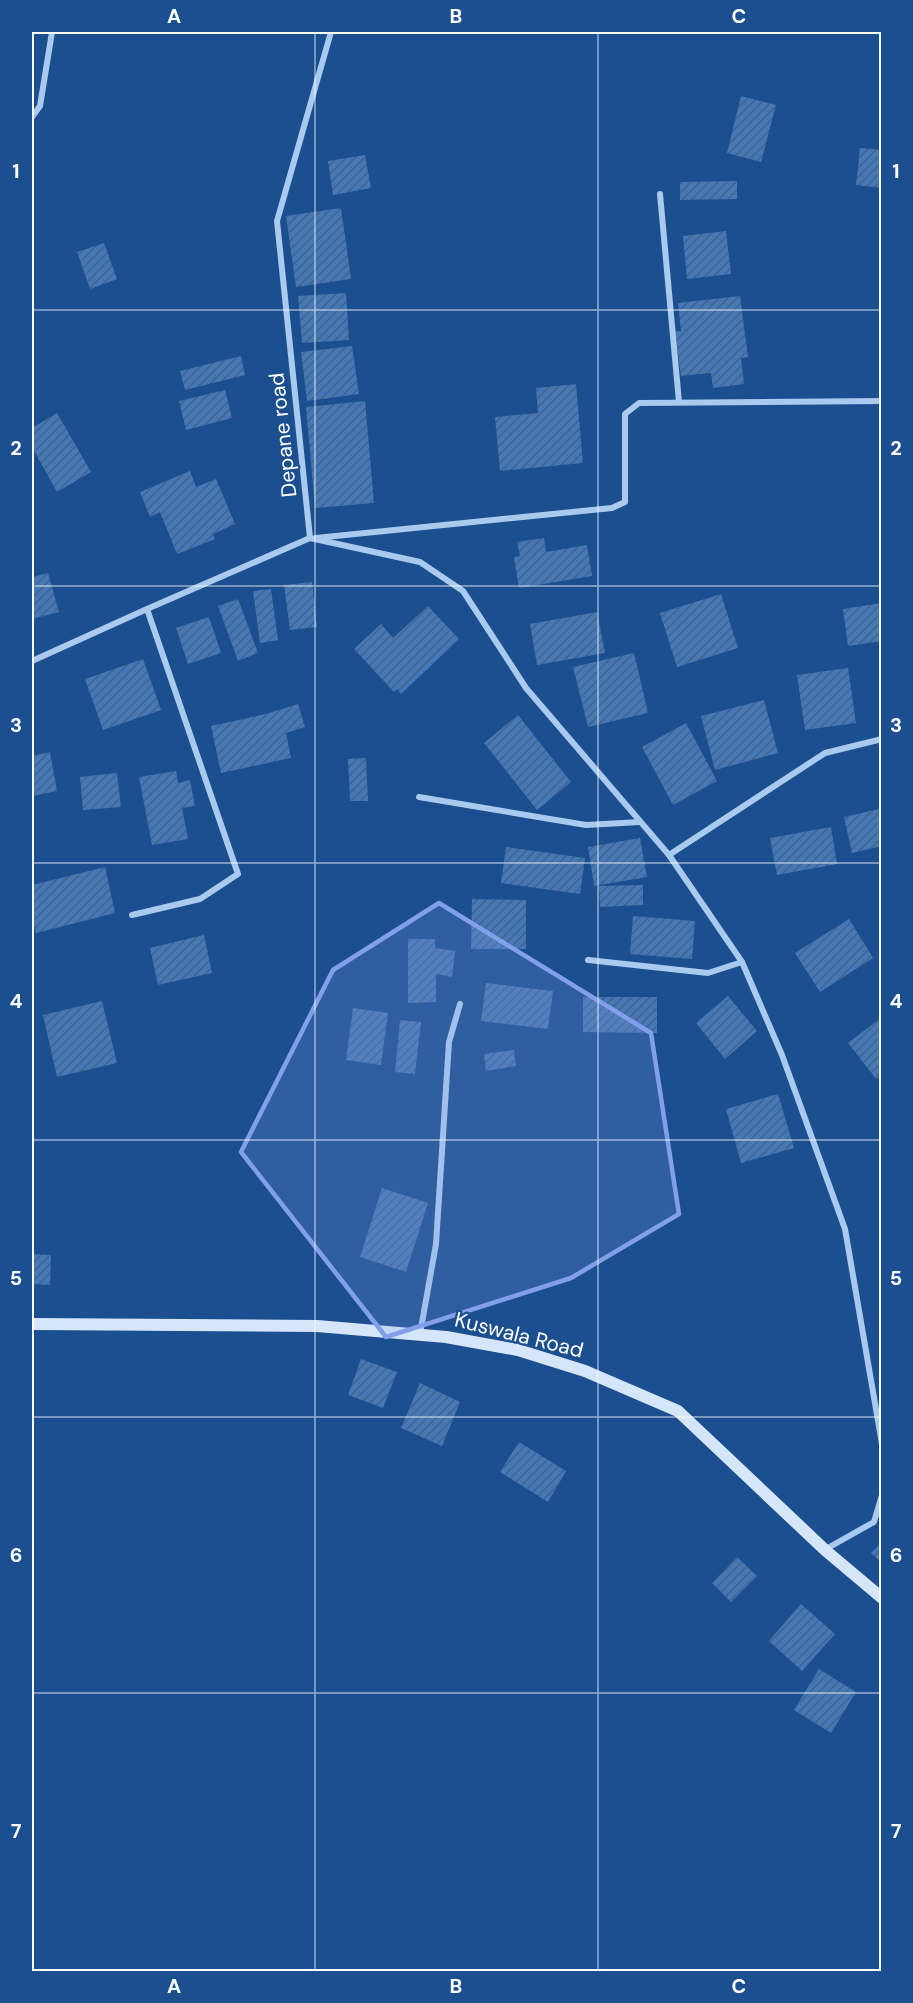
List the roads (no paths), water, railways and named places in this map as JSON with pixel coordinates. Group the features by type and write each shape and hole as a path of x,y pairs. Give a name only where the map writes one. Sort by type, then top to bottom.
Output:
{"street":[{"path":"32,117 40,106 52,32"},
{"name":"Depane road","path":"310,538 277,221 331,32"},
{"path":"660,194 679,402"},
{"path":"32,661 310,538 612,508 625,502 625,414 639,403 882,401"},
{"path":"310,538 420,562 463,591 526,688 669,855 742,962 782,1055 845,1229 879,1411 882,1444"},
{"path":"132,915 200,899 238,874 147,609"},
{"path":"669,855 825,753 882,739"},
{"path":"419,797 586,825 640,822"},
{"path":"588,960 708,973 742,962"},
{"path":"420,1334 436,1244 448,1042 460,1004"},
{"name":"Kuswala Road","path":"32,1323 317,1326 420,1334 518,1350 585,1371 678,1411 825,1550 882,1598"},
{"path":"825,1550 874,1522 882,1495"}]}
